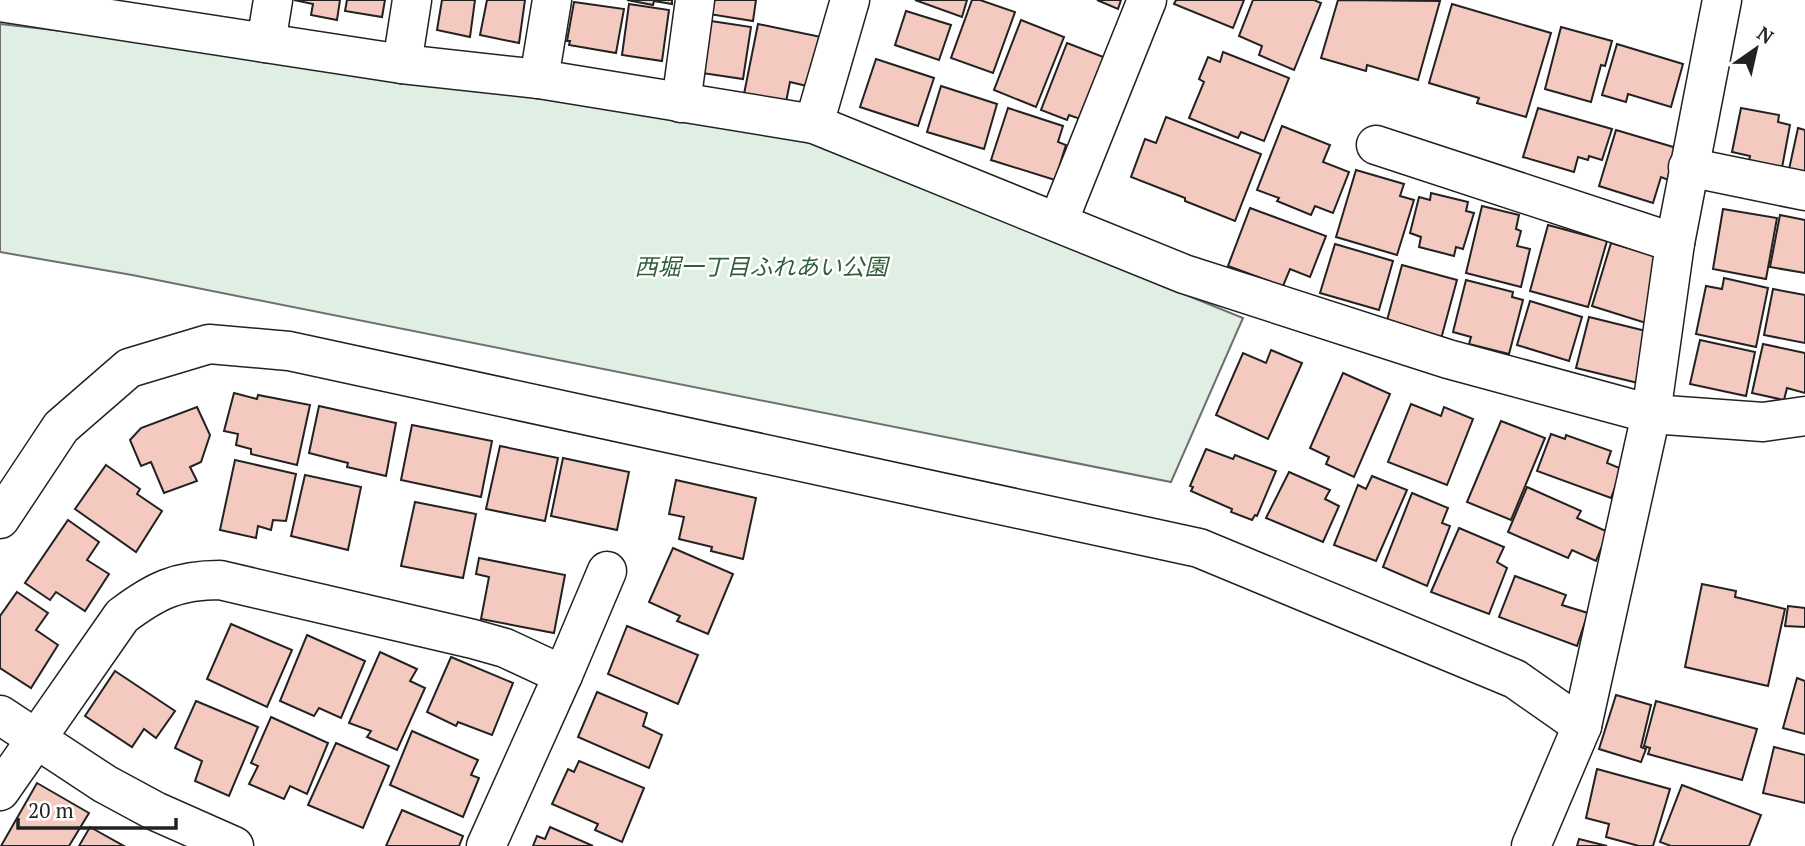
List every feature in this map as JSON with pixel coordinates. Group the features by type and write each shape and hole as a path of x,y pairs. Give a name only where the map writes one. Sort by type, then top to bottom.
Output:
{"street":[{"path":"266,43 273,0"},
{"path":"402,64 412,0"},
{"path":"540,79 552,0"},
{"path":"681,103 695,0"},
{"path":"814,124 850,0"},
{"path":"1058,222 1147,0"},
{"path":"1531,846 1582,726 1651,414 1688,167 1722,0"},
{"path":"0,2 116,9 266,43 402,64 540,79 814,124 1184,274 1448,359 1651,414 1763,422 1805,416"},
{"path":"1376,145 1675,243"},
{"path":"1688,167 1805,191"},
{"path":"0,519 61,427 129,368 209,344 289,351 1199,548 1515,679 1582,726"},
{"path":"486,846 607,571"},
{"path":"0,791 122,616 146,598 169,586 194,580 220,580 473,639 505,648 563,675"},
{"path":"0,715 105,784 155,811 234,846"}],"green space":[{"name":"西堀一丁目ふれあい公園","path":"0,24 258,53 806,141 1243,318 1171,482 132,275 0,252"}],"building":[{"path":"294,0 340,0 337,20 311,15 313,4"},
{"path":"347,0 385,0 382,17 345,11"},
{"path":"442,0 475,0 470,37 437,30"},
{"path":"487,0 525,0 519,43 480,35"},
{"path":"627,0 672,0 672,4 654,1 653,5"},
{"path":"712,0 756,0 753,21 709,14"},
{"path":"915,0 967,0 962,17"},
{"path":"972,0 980,0 1015,12 993,73 951,58"},
{"path":"1097,0 1121,0 1118,9"},
{"path":"1176,0 1244,0 1233,28 1174,4"},
{"path":"1253,0 1314,0 1321,3 1294,70 1259,55 1262,46 1239,36"},
{"path":"1338,0 1440,1 1418,80 1367,65 1366,71 1321,58"},
{"path":"574,2 624,9 616,53 569,45 570,41 567,41"},
{"path":"629,4 669,10 662,61 622,55"},
{"path":"1452,4 1551,33 1526,117 1477,103 1479,98 1429,83"},
{"path":"906,11 951,25 939,60 895,45"},
{"path":"1021,20 1064,37 1036,107 994,90"},
{"path":"711,21 751,27 743,79 702,73"},
{"path":"758,24 821,37 811,87 790,82 786,102 744,94"},
{"path":"1561,27 1612,41 1605,66 1601,65 1591,102 1545,89"},
{"path":"1067,43 1106,58 1083,120 1069,115 1067,120 1041,110"},
{"path":"1617,44 1683,64 1671,107 1628,94 1626,102 1602,95"},
{"path":"1223,52 1289,78 1264,141 1241,132 1238,138 1189,118 1204,82 1199,79 1208,57 1220,62"},
{"path":"876,59 934,78 918,126 860,107"},
{"path":"941,86 997,104 984,149 927,132"},
{"path":"1008,108 1063,126 1058,142 1066,145 1055,180 991,160"},
{"path":"1538,108 1612,129 1602,160 1589,156 1588,160 1578,157 1574,172 1523,157"},
{"path":"1741,108 1779,115 1778,122 1790,125 1781,173 1748,166 1750,156 1732,152"},
{"path":"1166,117 1261,154 1235,221 1131,177 1145,139 1156,143"},
{"path":"1282,126 1330,145 1323,162 1349,172 1333,213 1315,206 1311,215 1257,190"},
{"path":"1798,128 1805,130 1805,178 1788,174"},
{"path":"1616,130 1680,149 1671,181 1661,177 1653,203 1599,186"},
{"path":"1356,170 1404,184 1400,196 1414,200 1397,255 1336,237"},
{"path":"1431,193 1468,202 1466,211 1474,213 1463,249 1456,247 1454,256 1419,247 1421,237 1410,233 1419,197 1430,200"},
{"path":"1482,206 1519,215 1516,229 1521,231 1517,246 1530,249 1521,287 1466,273"},
{"path":"1250,208 1326,236 1310,277 1290,269 1283,286 1228,266"},
{"path":"1723,209 1777,218 1766,279 1713,269"},
{"path":"1780,215 1805,220 1805,273 1770,267"},
{"path":"1548,225 1607,241 1588,307 1530,291"},
{"path":"1611,243 1658,257 1649,324 1592,306"},
{"path":"1335,244 1393,261 1379,310 1320,293"},
{"path":"1402,265 1457,280 1441,339 1386,324"},
{"path":"1724,278 1768,288 1756,347 1696,334 1706,286 1722,289"},
{"path":"1466,280 1513,292 1512,297 1523,300 1509,354 1469,344 1471,337 1453,332"},
{"path":"1773,289 1805,295 1805,343 1764,335"},
{"path":"1530,301 1582,317 1569,361 1517,345"},
{"path":"1589,317 1650,332 1638,383 1576,368"},
{"path":"1700,340 1755,352 1746,396 1690,384"},
{"path":"1763,344 1805,353 1805,393 1787,388 1784,400 1752,393"},
{"path":"1271,350 1302,363 1268,439 1216,415 1243,353 1266,363"},
{"path":"1343,373 1390,394 1354,477 1326,464 1329,457 1310,448"},
{"path":"234,393 257,399 258,395 310,405 297,465 251,454 251,449 236,445 238,434 224,431"},
{"path":"1411,404 1441,416 1444,407 1473,419 1447,485 1388,462"},
{"path":"319,406 396,423 386,476 347,467 348,463 309,453"},
{"path":"197,407 210,435 201,462 190,467 197,481 164,493 151,462 141,466 130,440 141,428"},
{"path":"1501,421 1545,438 1511,520 1467,502"},
{"path":"412,425 492,441 481,497 401,480"},
{"path":"1551,434 1565,439 1566,435 1611,451 1607,463 1622,469 1611,498 1537,471"},
{"path":"500,446 558,458 545,521 486,509"},
{"path":"1206,449 1233,459 1235,455 1276,471 1257,516 1252,520 1191,491 1193,487 1190,486"},
{"path":"563,458 629,472 617,530 551,516"},
{"path":"235,460 296,474 286,521 273,520 271,530 258,526 256,538 220,530"},
{"path":"106,465 140,489 137,494 162,511 136,552 75,509"},
{"path":"1289,472 1330,490 1325,499 1339,506 1323,542 1266,518"},
{"path":"305,475 361,487 348,550 291,536"},
{"path":"1372,476 1407,490 1376,561 1334,545 1358,485 1366,489"},
{"path":"676,480 756,498 743,559 711,551 712,547 679,539 684,517 669,514"},
{"path":"1527,487 1581,511 1577,518 1608,532 1596,561 1572,550 1568,558 1508,532"},
{"path":"1412,493 1448,508 1442,523 1450,526 1427,586 1383,567"},
{"path":"415,502 476,514 463,578 401,566"},
{"path":"68,520 99,542 87,560 109,574 85,611 56,592 50,600 25,583"},
{"path":"1459,528 1504,547 1497,562 1507,568 1489,614 1431,592"},
{"path":"673,548 733,574 708,634 677,621 680,616 649,602"},
{"path":"479,558 565,575 554,633 481,619 489,577 476,574"},
{"path":"1515,576 1566,595 1562,605 1588,613 1577,646 1499,617"},
{"path":"1702,584 1736,591 1735,597 1785,609 1768,686 1685,667"},
{"path":"17,592 48,613 36,630 58,645 31,688 0,668 0,616"},
{"path":"1788,606 1805,608 1805,627 1785,626"},
{"path":"231,624 292,650 267,707 207,679"},
{"path":"627,626 698,655 678,704 608,674"},
{"path":"307,635 365,661 341,718 319,708 314,716 280,701"},
{"path":"380,652 417,669 410,681 425,688 397,750 367,737 371,731 349,723"},
{"path":"451,657 513,683 492,735 458,722 456,726 427,712"},
{"path":"115,671 175,711 156,738 144,729 132,747 85,716"},
{"path":"1797,678 1805,681 1805,734 1783,728"},
{"path":"597,692 647,713 643,726 662,735 649,768 578,737"},
{"path":"1616,695 1651,705 1641,747 1646,749 1641,762 1599,749"},
{"path":"196,701 258,727 229,796 195,781 202,761 175,748"},
{"path":"1656,701 1757,729 1742,780 1648,754 1650,748 1644,746"},
{"path":"271,717 328,743 307,794 290,786 284,799 249,784 258,766 251,763"},
{"path":"412,731 478,760 471,775 479,778 463,817 390,785"},
{"path":"336,743 389,766 363,828 308,805"},
{"path":"1774,747 1805,755 1805,803 1763,793"},
{"path":"579,761 644,788 622,842 595,830 598,824 552,804 568,769 574,772"},
{"path":"1597,769 1670,789 1653,846 1639,846 1606,837 1609,824 1586,818"},
{"path":"37,783 89,813 69,846 1,846"},
{"path":"1682,785 1761,815 1749,846 1671,846 1660,842"},
{"path":"402,810 463,836 459,846 386,846"},
{"path":"90,827 124,846 79,846"},
{"path":"550,827 593,846 533,846 537,836 545,839"},
{"path":"1579,839 1607,846 1577,846"}]}
